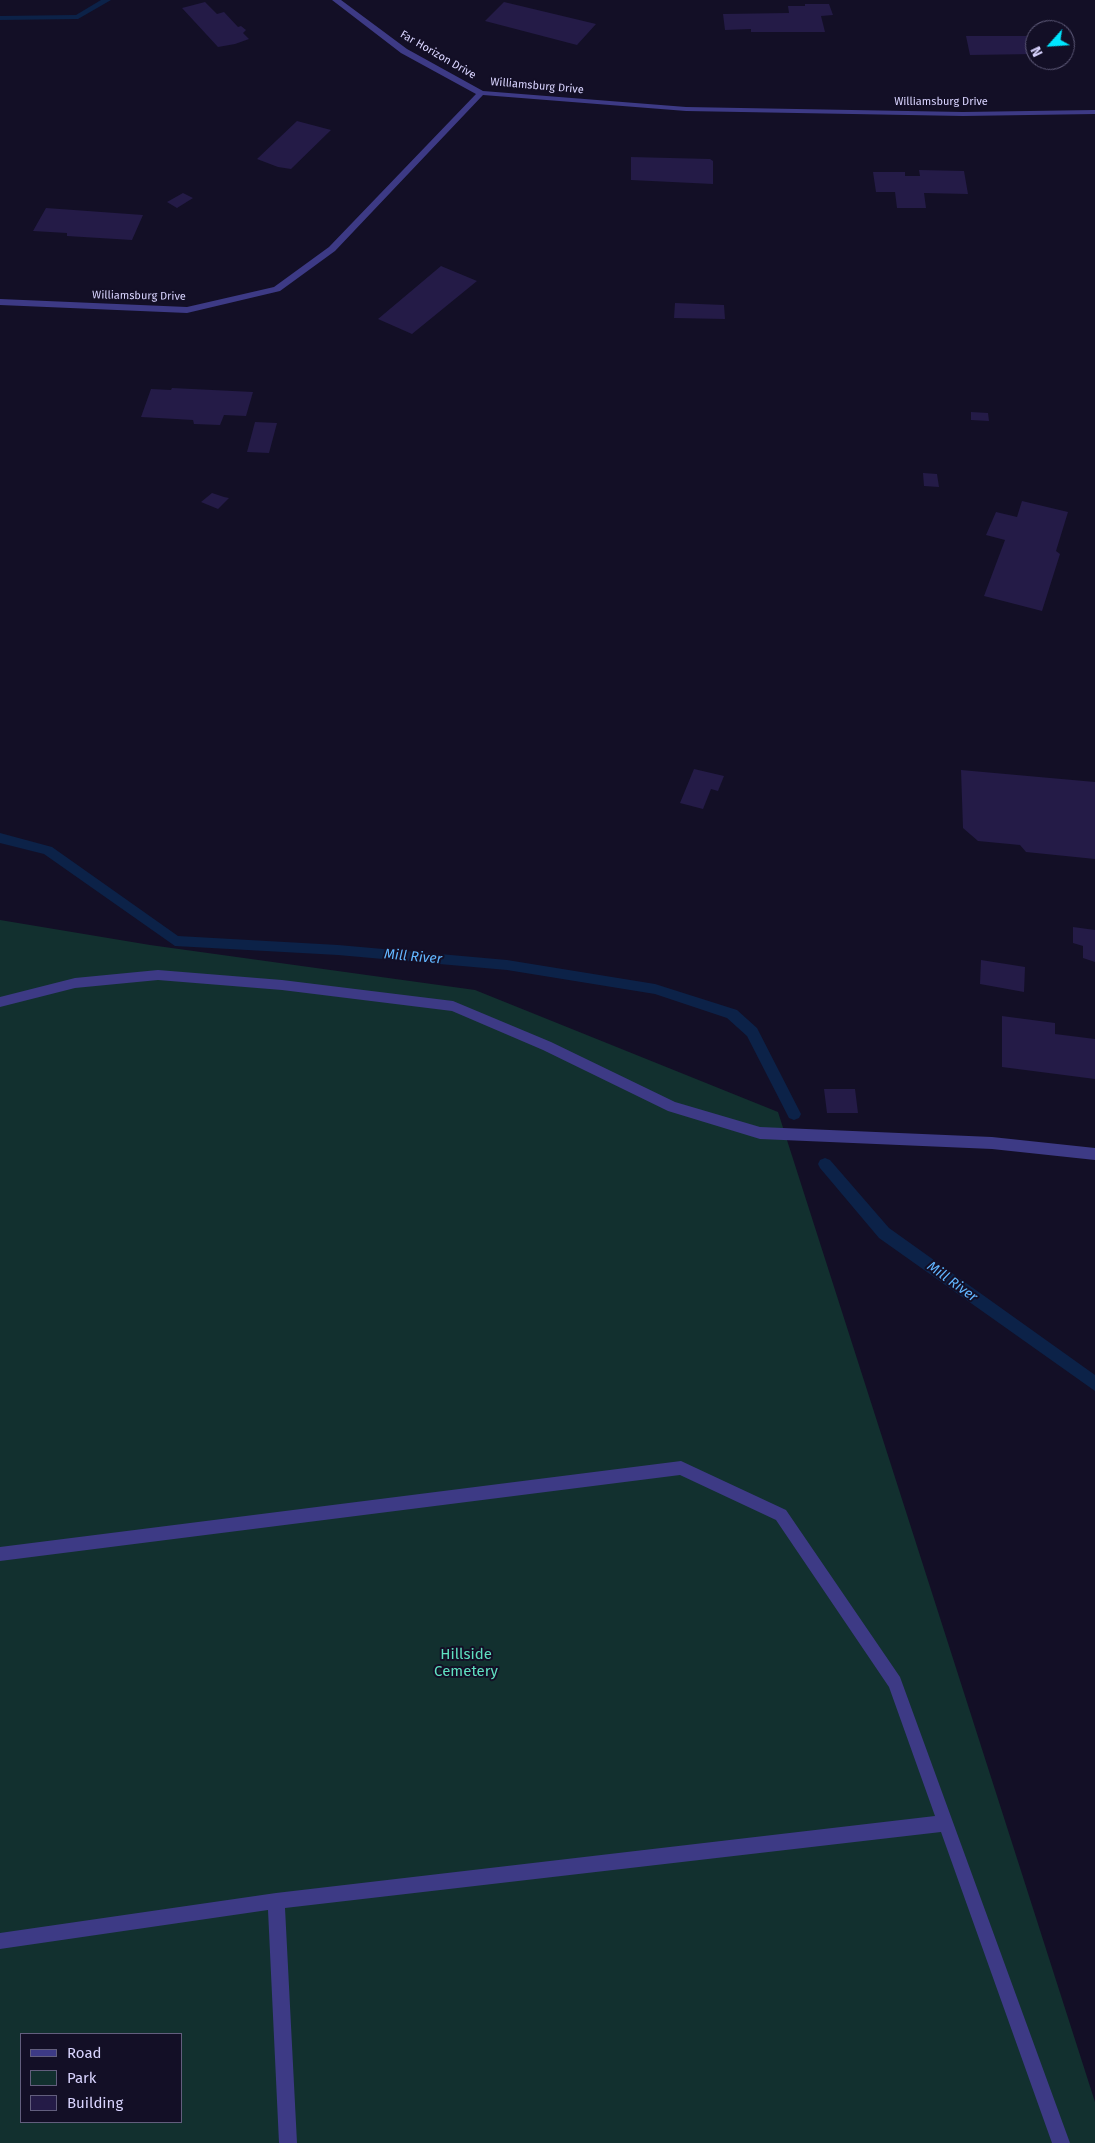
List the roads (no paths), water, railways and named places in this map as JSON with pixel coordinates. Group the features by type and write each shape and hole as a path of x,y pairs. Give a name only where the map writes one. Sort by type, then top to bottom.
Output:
{"street":[{"name":"Far Horizon Drive","path":"336,0 404,51 481,92"},
{"name":"Williamsburg Drive","path":"0,302 187,310 277,289 332,249 481,92 686,109 963,114 1095,112"},
{"path":"0,1002 76,983 158,975 282,985 452,1006 547,1046 672,1107 760,1133 992,1143 1095,1154"},
{"path":"0,1554 681,1468 781,1515 895,1682 1061,2143"},
{"path":"0,1941 276,1901 946,1823"},
{"path":"276,1901 288,2143"}],"waterway":[{"path":"0,18 78,17 107,0"},
{"name":"Mill River","path":"0,838 48,850 175,941 338,950 507,965 655,989 732,1014 752,1032 794,1114"},
{"name":"Mill River","path":"825,1164 884,1233 1095,1384"}],"park label":[{"name":"Hillside Cemetery","path":"466,1664"}]}
